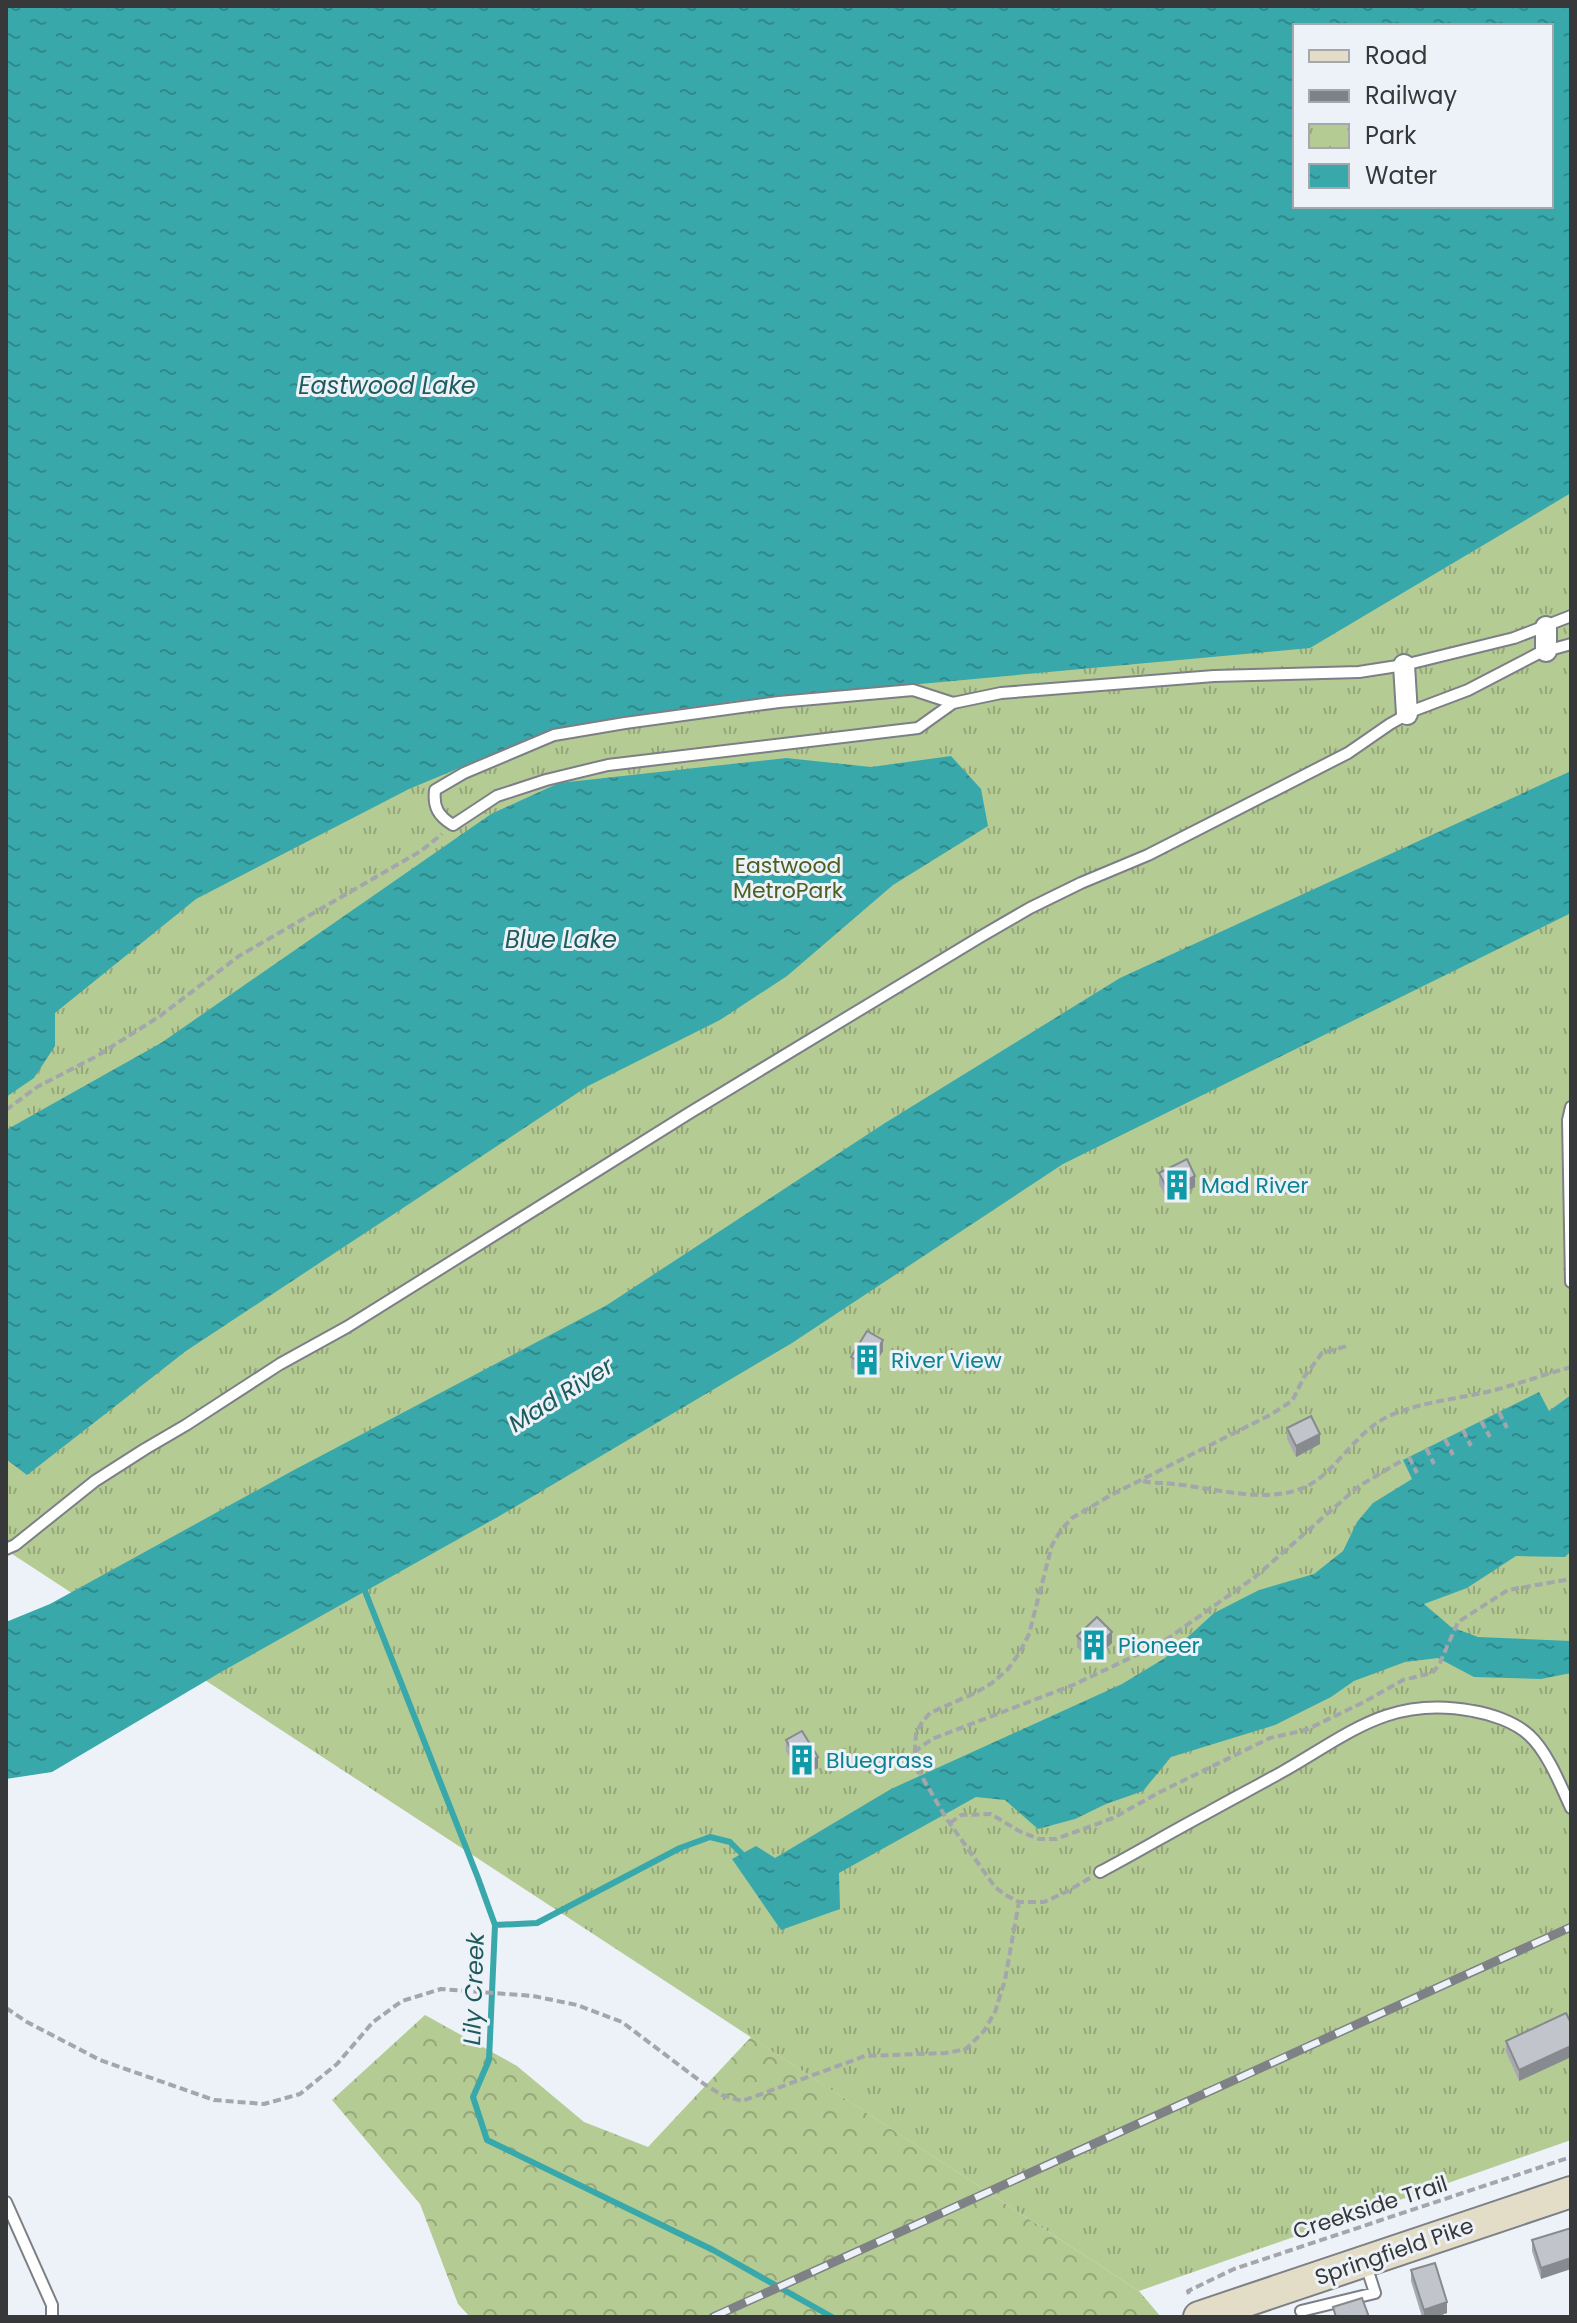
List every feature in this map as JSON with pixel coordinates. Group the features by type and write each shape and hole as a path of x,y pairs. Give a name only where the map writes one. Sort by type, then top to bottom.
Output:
{"main road":[{"name":"Springfield Pike","path":"1206,2310 1299,2305 1365,2261 1571,2192"}],"street":[{"path":"1546,627 1546,651"},
{"path":"1404,665 1407,714"}],"lane":[{"path":"953,703 913,690 898,691 779,702 554,735 464,773 435,790 433,805 443,819 453,825 497,796 592,768 918,728 953,703 1001,693 1214,676 1359,672 1404,665 1514,638 1571,616"},
{"path":"6,1549 95,1481 280,1364 347,1327 691,1112 1030,908 1148,855 1348,753 1407,714 1468,690 1546,651 1571,644"},
{"path":"1571,1107 1568,1120 1571,1282"},
{"path":"1100,1872 1285,1771 1341,1735 1394,1712 1420,1707 1455,1707 1482,1712 1515,1725 1539,1747 1571,1808"},
{"path":"6,2202 52,2305 52,2317"}],"path":[{"path":"6,1110 37,1087 97,1056 160,1016 239,956 421,851 453,825"},
{"path":"1100,1872 1044,1902 1019,1902 995,1887 948,1821 914,1763 916,1734 930,1713 975,1693 1008,1669 1029,1634 1052,1545 1072,1518 1141,1480 1241,1432 1292,1401 1304,1377 1322,1353 1347,1346"},
{"path":"1141,1480 1152,1484 1171,1483 1257,1495 1290,1491 1320,1478 1385,1417 1418,1405 1494,1390 1571,1367"},
{"path":"1499,1412 1507,1428"},
{"path":"1481,1421 1490,1437"},
{"path":"1463,1430 1471,1446"},
{"path":"1445,1439 1453,1455"},
{"path":"1426,1448 1434,1464"},
{"path":"914,1752 932,1739 1073,1685 1160,1644 1255,1577 1359,1486 1406,1458 1417,1473"},
{"path":"948,1821 961,1815 991,1814 1039,1839 1056,1839 1113,1818 1270,1738 1306,1730 1403,1680 1432,1673 1439,1665 1458,1622 1508,1590 1571,1579"},
{"path":"6,2008 100,2060 214,2100 264,2104 300,2094 337,2064 373,2022 402,2001 441,1989 533,1996 577,2005 622,2022 704,2084 722,2095 742,2101 865,2056 946,2053 966,2049 984,2031 995,2012 1005,1980 1019,1902"},
{"name":"Creekside Trail","path":"1206,2310 1188,2291 1234,2269 1571,2157"}],"green space":[{"name":"Eastwood MetroPark","path":"6,6 1571,6 1571,2140 1139,2291 6,1550"},
{"path":"425,2015 517,2066 584,2122 648,2147 751,2037 1139,2291 1161,2317 470,2317 458,2304 420,2204 332,2100"}],"water":[{"name":"Eastwood Lake","path":"6,6 1571,6 1571,493 1310,648 735,701 551,730 409,789 196,899 55,1013 55,1046 34,1078 6,1097"},
{"name":"Blue Lake","path":"951,756 981,789 988,826 893,885 787,976 720,1020 588,1086 186,1351 27,1475 6,1459 6,1130 161,1043 491,814 559,783 786,758 871,767"},
{"path":"1571,771 1571,913 1063,1164 792,1343 496,1518 221,1672 52,1772 6,1779 6,1622 50,1604 294,1470 607,1305 885,1123 1120,978"},
{"path":"1539,1392 1549,1411 1571,1395 1571,1551 1565,1557 1516,1556 1467,1588 1424,1604 1451,1627 1478,1637 1571,1641 1571,1673 1541,1679 1474,1677 1438,1658 1405,1662 1354,1681 1331,1697 1275,1725 1171,1757 1143,1791 1075,1819 1038,1829 1005,1800 976,1797 839,1873 840,1909 781,1930 732,1859 756,1846 775,1858 891,1789 1122,1684 1165,1658 1214,1613 1259,1590 1314,1574 1343,1551 1357,1522 1373,1503 1412,1479 1403,1460"}],"building":[{"path":"1187,1159 1195,1176 1168,1190 1159,1173"},
{"path":"867,1331 883,1340 867,1366 851,1357"},
{"path":"1311,1416 1320,1434 1296,1446 1287,1428"},
{"path":"1097,1617 1112,1632 1092,1651 1077,1636"},
{"path":"802,1731 818,1757 801,1766 786,1740"},
{"path":"1566,2013 1571,2023 1571,2046 1519,2070 1506,2041"},
{"path":"1571,2228 1571,2258 1541,2268 1532,2240"},
{"path":"1435,2263 1447,2302 1424,2310 1411,2270"},
{"path":"1362,2298 1369,2317 1336,2317 1333,2307"}],"waterway":[{"name":"Lily Creek","path":"363,1586 495,1925 489,2060 473,2097 487,2140 713,2250 832,2317"},
{"path":"495,1925 537,1923 680,1848 710,1837 730,1842 748,1860"}],"railway":[{"path":"713,2317 1571,1927"}],"place":[{"name":"Mad River","path":"1177,1185"},
{"name":"River View","path":"867,1360"},
{"name":"Pioneer","path":"1094,1645"},
{"name":"Bluegrass","path":"802,1760"}]}
